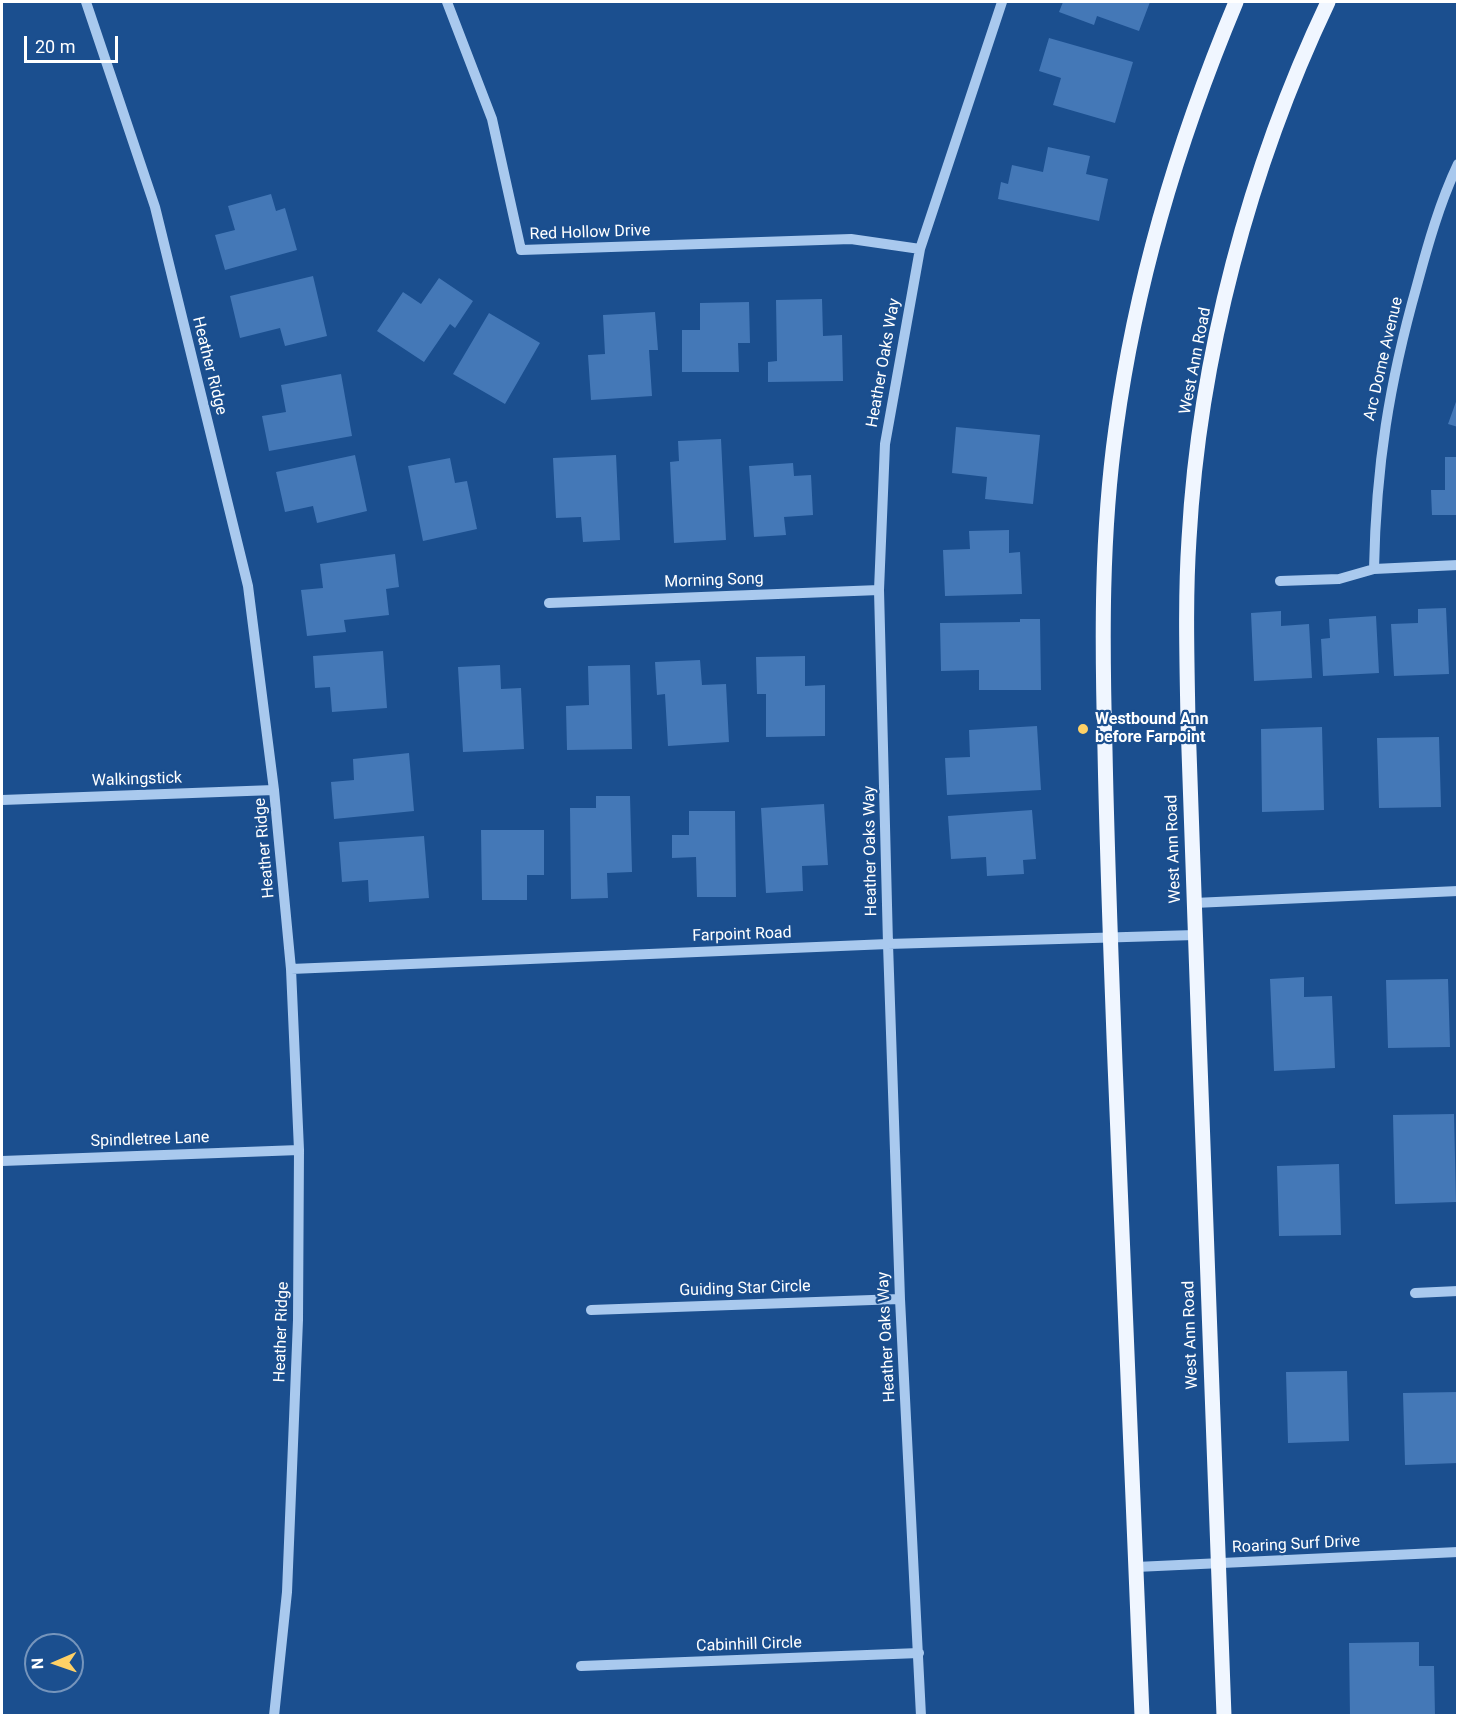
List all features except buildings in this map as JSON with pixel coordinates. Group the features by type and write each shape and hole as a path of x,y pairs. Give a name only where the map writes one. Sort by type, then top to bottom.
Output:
{"main road":[{"path":"1142,1716 1110,937 1103,655 1104,568 1116,430 1139,298 1173,171 1192,112 1236,2"},
{"name":"West Ann Road","path":"1224,1716 1195,935 1186,602 1197,460 1233,266 1270,142 1290,87 1328,2"}],"street":[{"name":"Heather Ridge","path":"86,2 155,207 245,574 274,790 291,969 299,1150 298,1320 287,1592 274,1716"},
{"name":"Red Hollow Drive","path":"447,2 492,119 520,250 851,239 920,249"},
{"name":"Heather Oaks Way","path":"921,1716 900,1299 888,944 879,590 885,444 920,249 1002,2"},
{"name":"Arc Dome Avenue","path":"1374,568 1375,507 1384,425 1399,348 1426,252 1458,164"},
{"path":"1280,581 1339,579 1374,568 1458,565"},
{"name":"Morning Song","path":"549,603 879,590"},
{"name":"Walkingstick","path":"2,800 274,790"},
{"path":"1194,903 1458,891"},
{"name":"Farpoint Road","path":"291,969 888,944 1195,935"},
{"name":"Spindletree Lane","path":"2,1161 299,1150"},
{"path":"1415,1293 1458,1291"},
{"name":"Guiding Star Circle","path":"591,1310 900,1299"},
{"name":"Roaring Surf Drive","path":"1136,1566 1458,1552"},
{"name":"Cabinhill Circle","path":"581,1666 919,1653"}],"place":[{"name":"Westbound Ann before Farpoint","path":"1083,729"}]}
